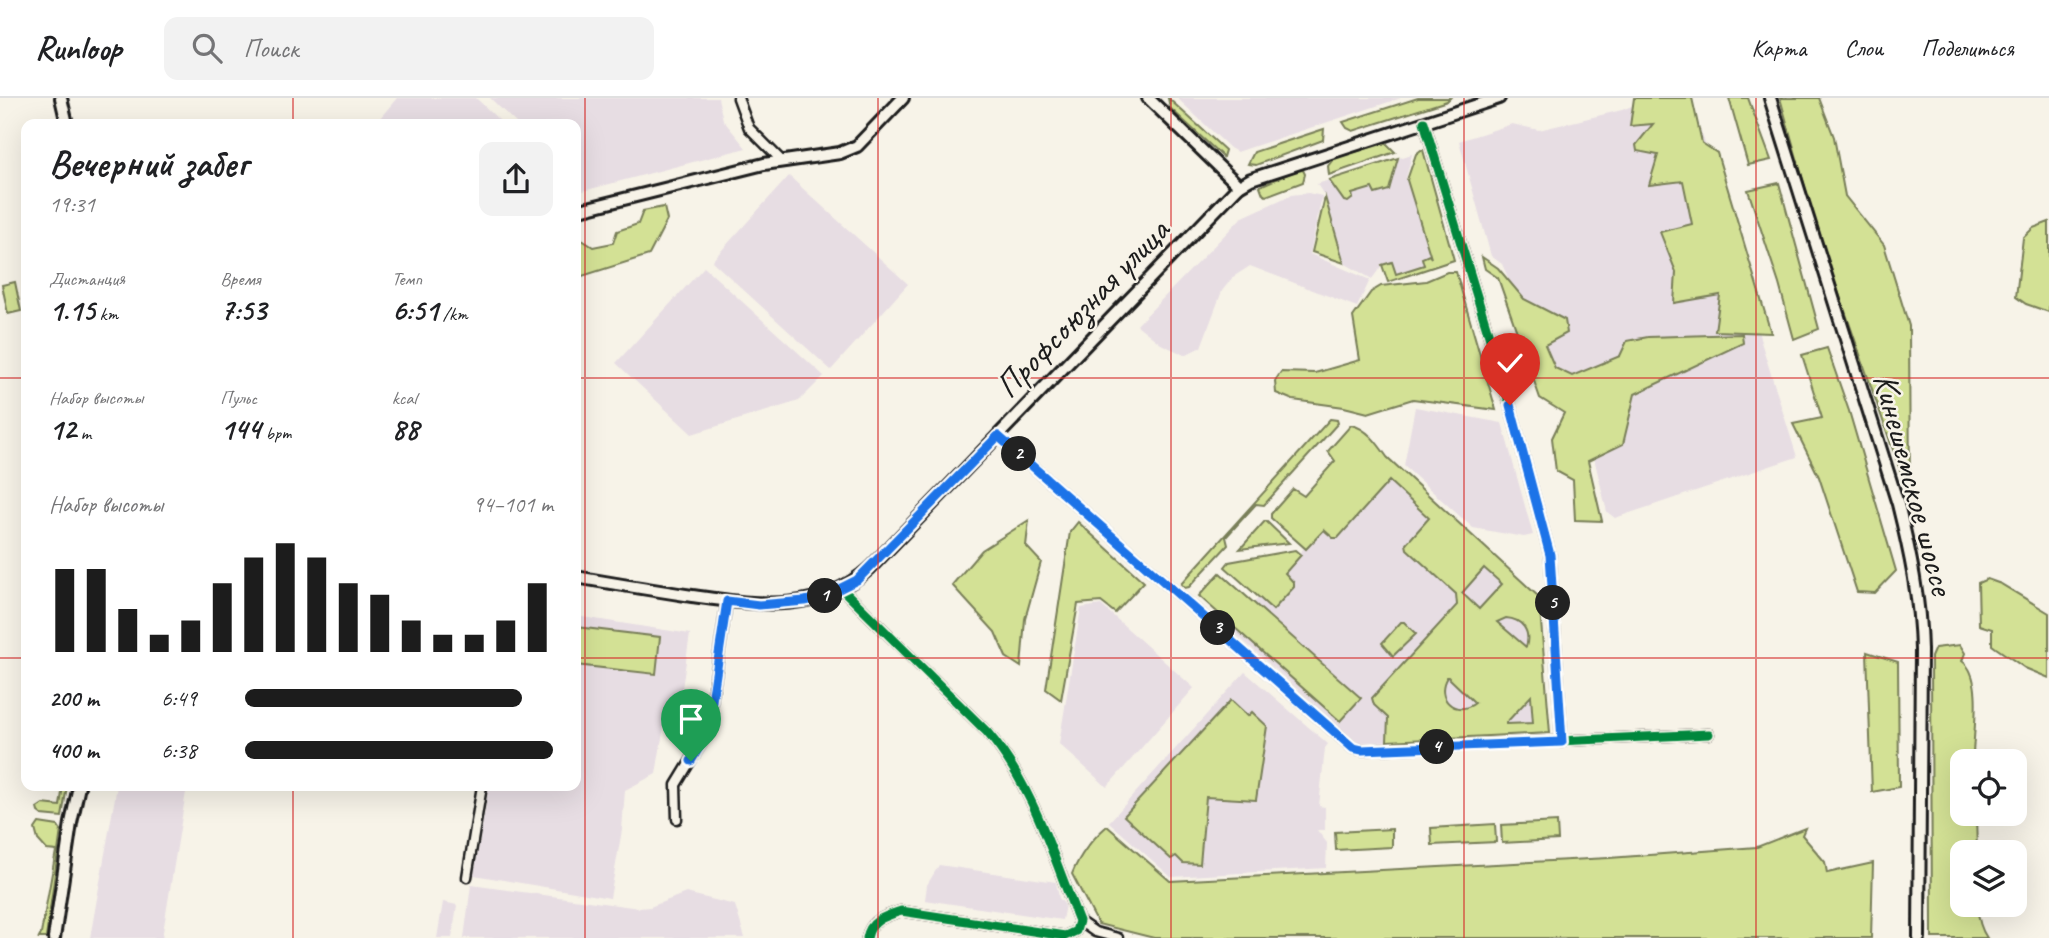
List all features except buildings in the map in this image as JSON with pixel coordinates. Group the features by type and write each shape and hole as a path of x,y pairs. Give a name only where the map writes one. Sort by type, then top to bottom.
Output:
{"main road":[{"path":"61,98 66,119"},
{"path":"581,210 782,161 831,155 857,146 903,98"},
{"path":"1148,98 1238,186"},
{"name":"Профсоюзная улица","path":"581,579 759,605 814,599 842,589 870,568 1238,186 1251,179 1499,98"},
{"name":"Кинешемское шоссе","path":"1770,98 1898,504 1913,564 1920,616 1921,657 1919,938"},
{"path":"54,938 78,791"}],"street":[{"path":"738,98 749,128 762,144 782,161"},
{"path":"1424,121 1510,405 1550,555 1562,742"},
{"path":"998,436 1353,748 1362,750 1709,734"},
{"path":"842,589 1006,754 1021,779 1080,921 1095,932 1118,938"},
{"path":"677,819 676,785 707,734 727,601"},
{"path":"467,877 481,791"},
{"path":"868,934 880,917 901,912 1065,936 1076,931 1080,921"}],"shaded area":[{"path":"397,98 476,98 498,119 379,119"},
{"path":"490,98 718,98 723,120 746,148 583,191 581,119 512,119"},
{"path":"1177,98 1401,98 1237,152"},
{"path":"1652,98 1689,98 1720,185 1761,342 1797,457 1615,518 1607,512 1581,404 1555,383 1502,264 1491,256 1459,141 1512,124 1539,130 1622,110"},
{"path":"1412,154 1406,178 1429,255 1422,258 1424,265 1396,274 1392,262 1382,265 1372,279 1344,263 1325,197 1317,184"},
{"path":"789,176 908,284 831,370 712,261"},
{"path":"1308,193 1322,196 1310,254 1370,280 1357,307 1250,266 1233,277 1222,291 1201,347 1185,355 1161,344 1137,325 1241,218 1291,195"},
{"path":"704,267 824,376 799,401 692,434 616,363"},
{"path":"1415,407 1502,423 1533,535 1524,537 1473,528 1404,466"},
{"path":"1387,457 1539,597 1550,733 1358,743 1230,629"},
{"path":"1101,605 1194,688 1107,787 1059,744 1081,608"},
{"path":"581,617 690,634 677,723 665,720 656,774 625,790 622,830 610,898 474,875 488,791 581,791"},
{"path":"1245,672 1328,744 1325,748 1319,806 1325,807 1325,830 1317,830 1327,843 1326,868 1171,877 1109,822"},
{"path":"116,791 186,791 162,938 90,938"},
{"path":"939,865 1056,882 1059,898 1065,905 1062,920 925,900 927,885"},
{"path":"471,885 639,908 650,907 686,893 735,905 745,938 464,938"},
{"path":"443,902 457,905 452,938 437,938"}],"green space":[{"path":"1168,98 1225,150 1223,157 1170,108"},
{"path":"1418,98 1450,98 1353,131 1343,122"},
{"path":"1634,98 1692,98 1702,143 1717,153 1771,333 1715,331 1720,295 1674,303 1676,272 1660,232 1692,224 1683,181 1649,185 1658,155 1637,151 1636,145 1653,124 1630,126"},
{"path":"1729,98 1748,98 1771,160 1748,165"},
{"path":"1780,98 1819,98 1834,137 1845,196 1884,245 1909,326 1910,499 1818,233"},
{"path":"1324,129 1323,140 1256,165 1248,164 1254,152"},
{"path":"1387,144 1395,152 1329,175 1328,166 1334,158"},
{"path":"1421,150 1454,260 1388,282 1382,265 1392,262 1396,274 1424,265 1422,258 1429,255 1431,258 1407,180 1416,154"},
{"path":"1398,158 1389,190 1375,194 1372,188 1352,194 1353,198 1348,202 1344,201 1329,180"},
{"path":"1303,170 1303,182 1266,196 1263,194 1260,186"},
{"path":"1779,183 1819,329 1794,339 1748,190"},
{"path":"1325,197 1344,263 1312,252"},
{"path":"664,207 667,220 649,255 581,276 581,239 593,247 613,243 617,231 638,224 643,211"},
{"path":"2049,222 2049,312 2026,304 2016,297 2023,238 2033,228"},
{"path":"1482,257 1498,268 1524,299 1565,320 1567,333 1545,345 1555,368 1572,376 1620,356 1627,341 1648,337 1742,334 1743,343 1635,394 1623,444 1588,461 1602,521 1575,520 1573,480 1556,471 1552,438 1564,413 1540,398 1498,278 1485,269"},
{"path":"1447,272 1456,272 1496,410 1413,399 1368,413 1293,400 1276,393 1275,381 1281,372 1315,373 1360,360 1353,317 1371,292 1381,286 1426,281"},
{"path":"15,282 21,311 8,314 2,285"},
{"path":"1827,348 1849,411 1896,571 1875,593 1857,592 1819,477 1793,424 1822,418 1802,355"},
{"path":"1330,419 1337,420 1338,423 1264,505 1256,504 1226,537 1228,545 1189,587 1185,588 1181,584"},
{"path":"1351,425 1362,429 1387,457 1539,597 1550,733 1387,741 1388,718 1374,705 1372,698 1457,605 1456,594 1407,549 1406,544 1429,518 1389,481 1338,538 1333,538 1324,530 1306,549 1271,518 1271,514 1293,489 1304,496 1335,461 1328,451","holes":["1484,568 1502,584 1479,609 1462,593","1506,618 1521,623 1526,631 1526,647 1497,622","1448,677 1475,703 1468,707 1454,707 1445,698 1444,685","1531,696 1533,723 1506,723"]},
{"path":"1029,520 1026,546 1041,562 1025,619 1021,667 1006,657 995,632 952,585 982,550"},
{"path":"1265,521 1289,543 1240,549"},
{"path":"1078,522 1144,582 1115,613 1101,602 1078,604 1061,700 1046,689 1070,532"},
{"path":"1295,550 1301,555 1285,573 1294,583 1294,587 1273,610 1225,567 1229,562"},
{"path":"1220,573 1361,698 1340,721 1199,596"},
{"path":"1987,579 2001,584 2049,613 2049,678 2025,668 1992,645 1992,629 1979,625 1978,583"},
{"path":"1401,622 1416,634 1393,656 1382,643"},
{"path":"581,628 660,637 656,674 581,666"},
{"path":"1960,645 1965,653 1962,661 1973,680 1976,708 1974,749 1950,749 1950,826 1976,826 1977,840 1950,840 1950,917 1979,917 1987,938 1932,938 1931,657 1935,648"},
{"path":"1867,652 1898,662 1899,787 1872,792"},
{"path":"1231,700 1248,716 1252,712 1267,726 1256,800 1206,797 1200,864 1183,863 1176,856 1171,859 1124,816"},
{"path":"62,791 66,791 62,817 42,815 37,808 43,804 60,806"},
{"path":"1557,822 1558,840 1502,843 1501,825"},
{"path":"39,823 58,826 61,830 46,938 39,938 56,851 47,850 38,840 35,829"},
{"path":"1495,824 1496,842 1432,845 1431,828"},
{"path":"1107,826 1170,881 1609,858 1757,847 1805,828 1802,835 1825,862 1827,873 1873,863 1871,938 1154,938 1098,924 1072,874 1086,848"},
{"path":"1392,829 1392,847 1336,850 1335,832"}],"cycle path":[{"path":"1424,122 1510,405 1550,555 1562,742"},
{"path":"998,436 1353,748 1362,750 1709,734"},
{"path":"842,589 987,732 1003,753 1040,822 1079,921 1076,931 1065,936 901,911 875,923 867,938"}],"route":[{"path":"691,761 707,734 727,601 759,605 805,601 823,597 857,580 998,436 1353,748 1362,750 1562,742 1550,555 1510,405"}]}
